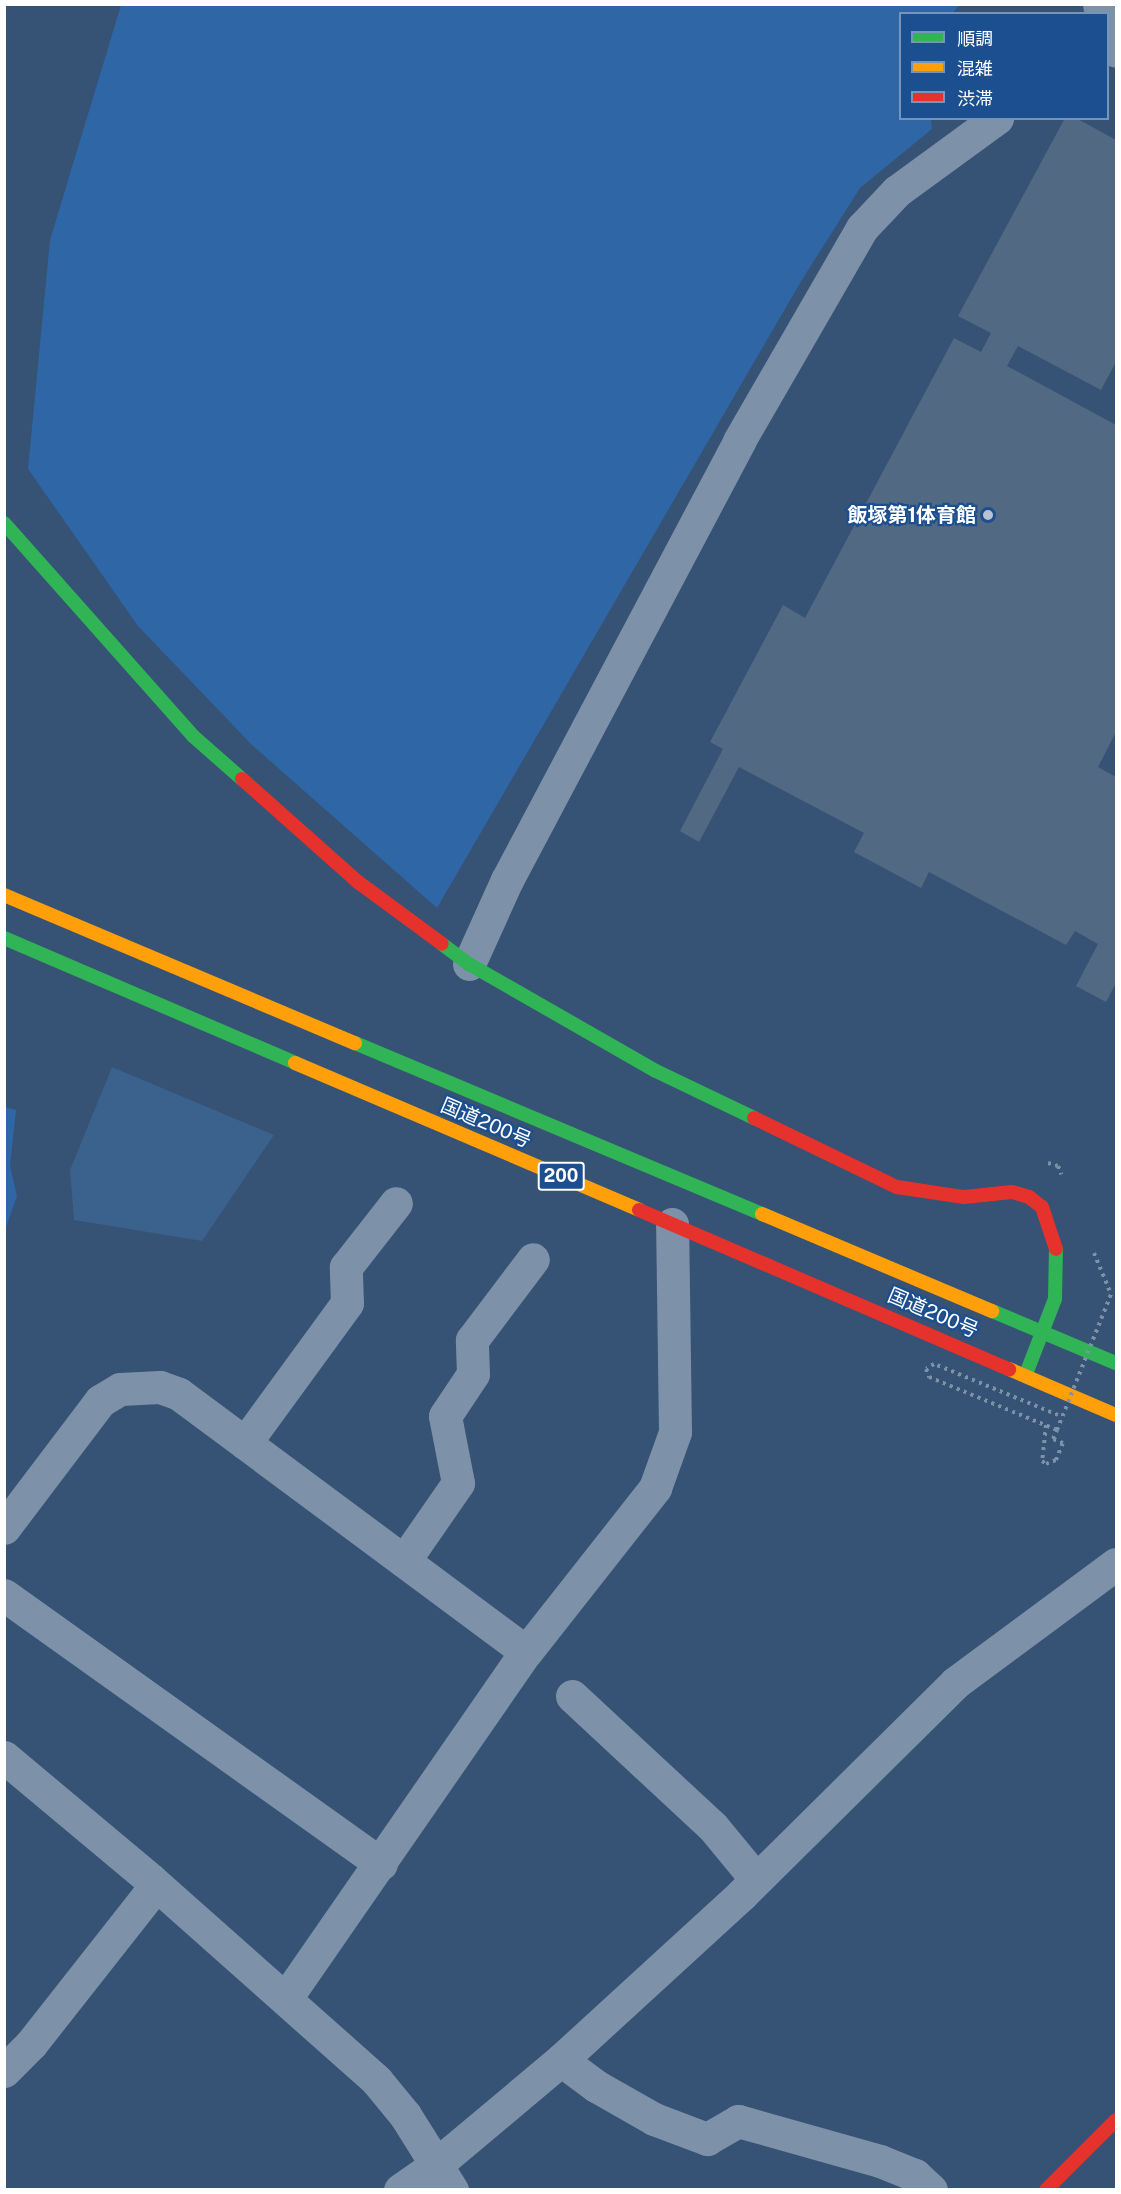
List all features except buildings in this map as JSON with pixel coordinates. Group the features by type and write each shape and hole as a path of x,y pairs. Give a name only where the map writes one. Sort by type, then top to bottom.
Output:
{"main road":[{"path":"4,523 193,736 358,882 469,964 656,1071 897,1187 964,1197 996,1192 1029,1197 1042,1207 1056,1249 1055,1299 1026,1374"},
{"name":"国道200号","path":"4,895 1116,1363"},
{"name":"国道200号","path":"4,938 1026,1374 1116,1415"},
{"path":"1046,2190 1116,2120"}],"street":[{"path":"469,964 513,869 728,462 862,228 897,191 994,120"},
{"path":"245,1443 347,1303 346,1267 396,1203"},
{"path":"286,1998 526,1652 655,1488 671,1443 677,1399 672,1224"},
{"path":"404,1561 458,1483 445,1416 473,1374 471,1340 533,1259"},
{"path":"4,1528 100,1401 120,1389 160,1387 179,1394 526,1652"},
{"path":"400,2190 445,2177 561,2060 756,1879 955,1683 1110,1577"},
{"path":"4,1594 381,1864"},
{"path":"572,1696 713,1827 756,1879"},
{"path":"4,1757 156,1885 377,2081 445,2177"},
{"path":"4,2071 31,2044 156,1885"},
{"path":"561,2060 596,2086 654,2119 707,2139 738,2121 880,2161 915,2175 931,2190"}],"path":[{"path":"1046,1422 1042,1461 1052,1464 1063,1443 1053,1439 1111,1294"},
{"path":"1058,1415 934,1364 926,1369 929,1377 1058,1430"}],"shaded area":[{"path":"121,5 959,5 954,12 899,12 899,120 931,120 932,129 860,188 800,283 437,908 252,745 138,626 28,469 50,240"},
{"path":"112,1067 274,1135 202,1241 74,1220 70,1170"},
{"path":"5,1107 16,1110 10,1166 17,1196 5,1230"}],"traffic: fast":[{"path":"4,523 193,736 242,779"},
{"path":"4,938 295,1063"},
{"path":"442,944 469,964 656,1071 754,1118"},
{"path":"355,1043 762,1214"},
{"path":"1026,1374 1055,1299 1056,1249"},
{"path":"992,1311 1116,1363"}],"traffic: slow":[{"path":"4,895 355,1043"},
{"path":"295,1063 639,1210"},
{"path":"762,1214 992,1311"},
{"path":"1009,1369 1116,1415"}],"traffic: jam":[{"path":"242,779 358,882 442,944"},
{"path":"754,1118 897,1187 964,1197 1012,1192 1029,1197 1042,1207 1056,1249"},
{"path":"639,1210 1009,1369"},
{"path":"1046,2190 1116,2120"}],"place":[{"name":"飯塚第1体育館","path":"988,515"}]}
